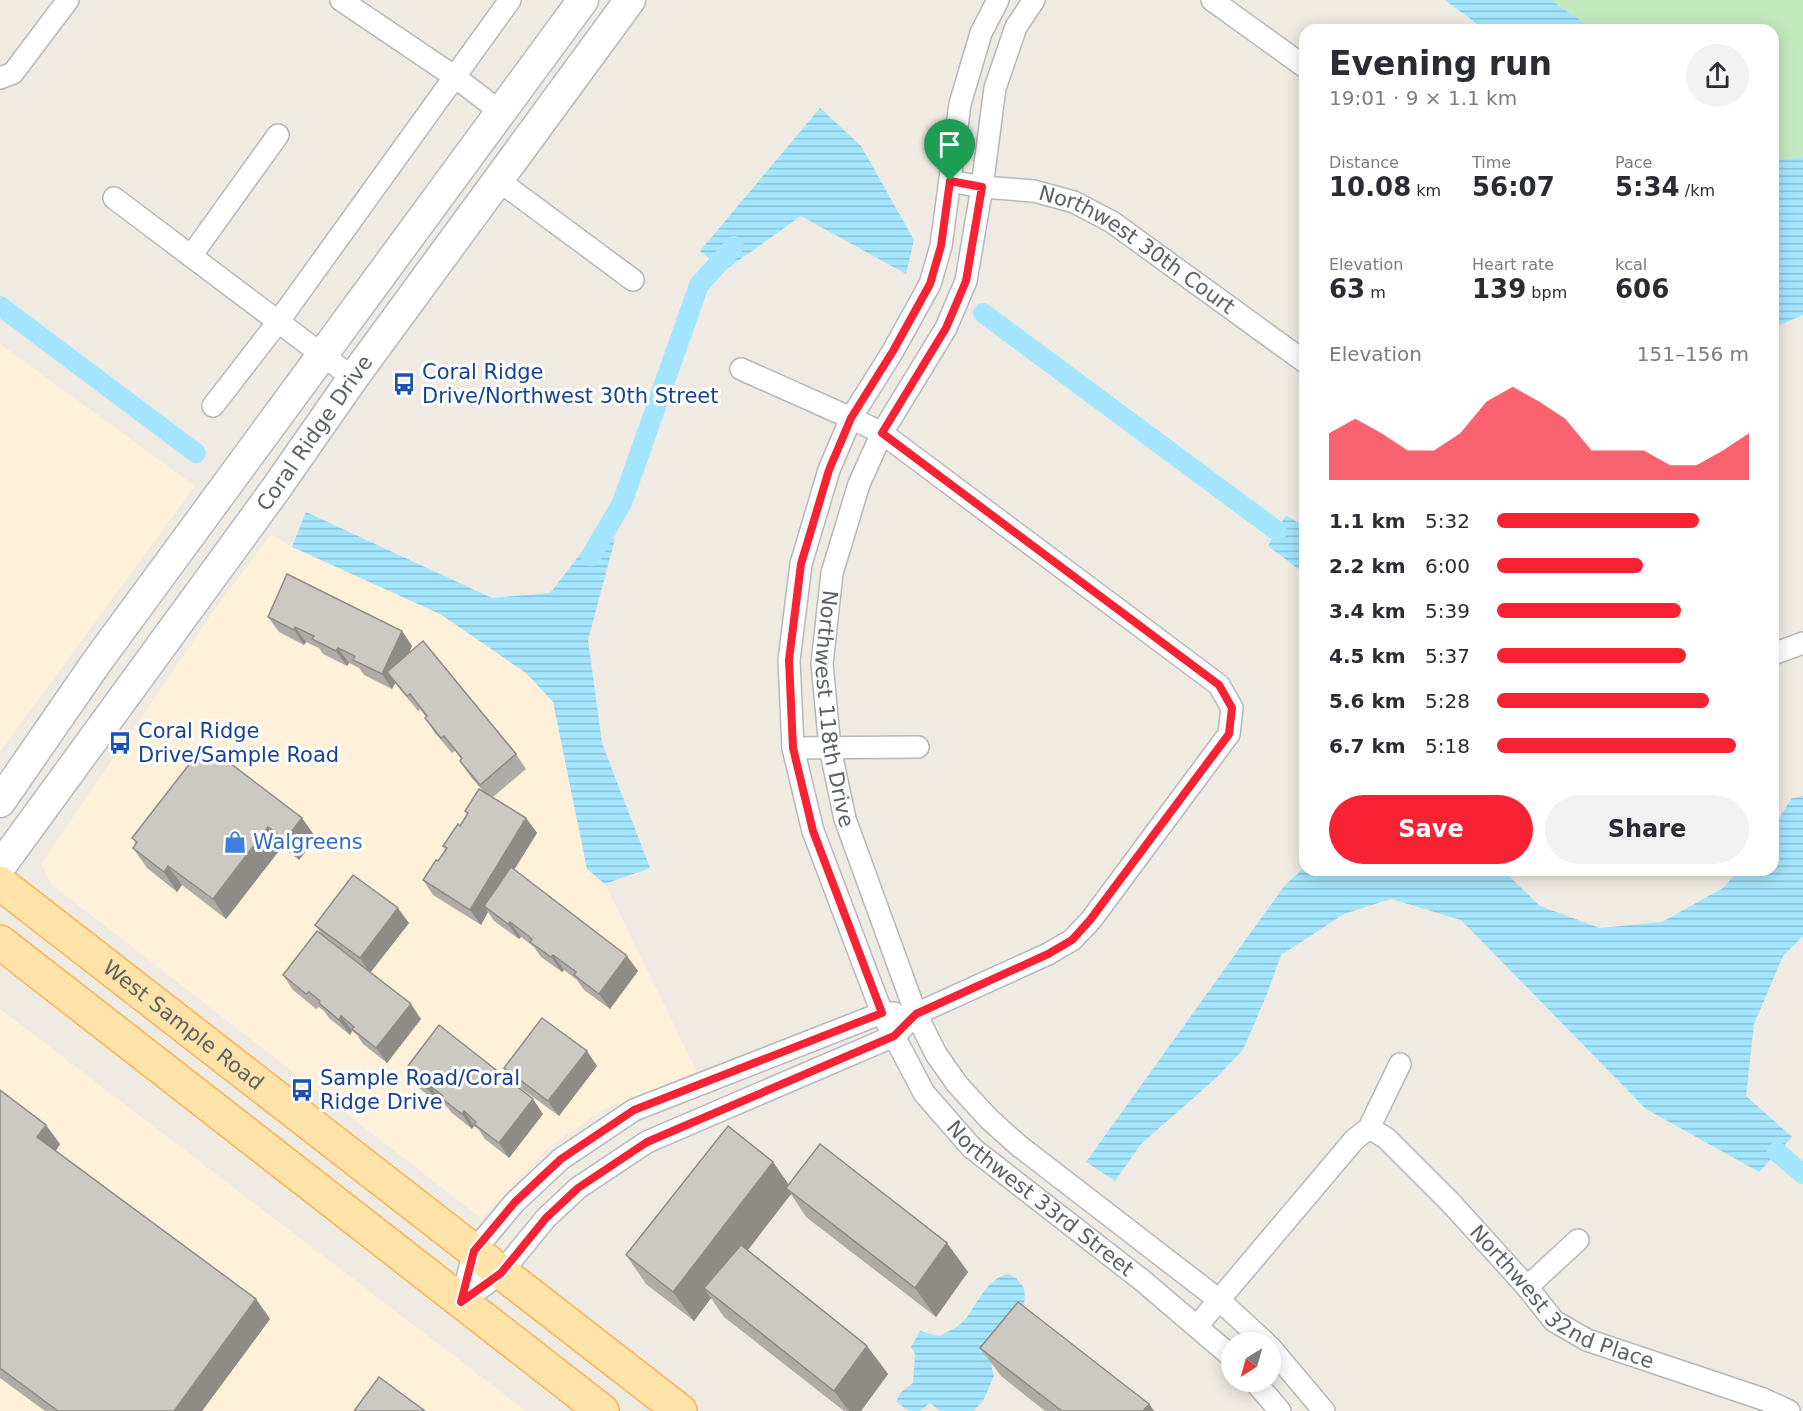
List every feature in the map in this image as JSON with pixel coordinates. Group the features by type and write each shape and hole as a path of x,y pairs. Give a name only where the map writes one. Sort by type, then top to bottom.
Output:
{"main road":[{"name":"Coral Ridge Drive","path":"0,802 96,663 583,0"},
{"name":"Coral Ridge Drive","path":"0,867 275,490 352,378 630,0"},
{"name":"West Sample Road","path":"0,883 680,1411"},
{"path":"0,942 602,1411"}],"street":[{"path":"0,78 13,73 68,0"},
{"path":"340,0 455,77 501,112"},
{"path":"213,406 278,322 510,0"},
{"name":"Northwest 118th Drive","path":"882,1013 813,831 793,748 789,660 801,564 829,470 851,418 893,351 930,284 941,246 960,104 981,33 998,0"},
{"name":"Northwest 118th Drive","path":"916,1014 845,819 830,748 822,664 832,573 859,484 882,433 946,328 966,281 982,187 995,88 1017,27 1034,0"},
{"path":"1212,0 1299,63"},
{"path":"192,256 278,135"},
{"path":"498,180 633,280"},
{"name":"Northwest 30th Court","path":"950,181 982,187 1034,191 1074,202 1112,222 1299,358"},
{"path":"114,198 352,378"},
{"path":"461,1302 501,1273 546,1218 578,1188 647,1142 894,1036 916,1014 1048,954 1072,940 1090,920 1229,734 1232,708 1219,685 882,433 741,369"},
{"path":"1779,652 1803,644"},
{"path":"793,748 918,747"},
{"path":"461,1302 474,1251 515,1202 561,1159 634,1110 882,1013 916,1014"},
{"name":"Northwest 33rd Street","path":"882,1013 924,1093 972,1148 1143,1281 1221,1347"},
{"name":"Northwest 33rd Street","path":"916,1014 936,1054 957,1084 989,1119 1018,1145 1219,1300 1254,1332"},
{"path":"1197,1326 1354,1140 1369,1128 1400,1064"},
{"name":"Northwest 32nd Place","path":"1369,1128 1386,1138 1451,1203 1527,1287 1554,1321 1587,1340 1763,1399 1789,1411"},
{"path":"1527,1287 1578,1240"},
{"path":"1281,1360 1324,1411"},
{"path":"1264,1392 1280,1411"}],"shaded area":[{"path":"0,344 195,486 0,752"},
{"path":"271,534 292,547 440,614 526,673 553,702 587,869 605,884 697,1072 606,1108 551,1145 481,1218 51,884 41,864 216,608"},
{"path":"0,1009 526,1411 0,1411"}],"green space":[{"path":"1551,0 1803,0 1803,157 1779,160 1779,24 1585,24"}],"water":[{"path":"1445,0 1551,0 1585,24 1477,24"},
{"path":"820,108 861,146 914,240 906,274 801,216 724,271 700,251"},
{"path":"1803,157 1803,315 1779,325 1779,160"},
{"path":"306,512 492,598 550,593 599,530 615,539 588,640 602,743 650,868 605,884 587,869 553,702 526,673 440,614 292,547"},
{"path":"1286,515 1299,523 1299,569 1268,546"},
{"path":"1803,796 1803,936 1783,956 1754,1024 1746,1096 1792,1137 1759,1172 1646,1109 1461,920 1391,899 1344,914 1281,955 1243,1050 1215,1079 1141,1144 1115,1181 1086,1162 1285,885 1299,872 1299,876 1509,876 1540,906 1600,928 1662,922 1723,888 1734,876 1779,876 1779,818 1792,798"},
{"path":"1009,1274 1016,1278 1024,1288 1024,1306 1017,1320 994,1347 991,1364 994,1376 983,1401 973,1411 940,1411 930,1403 920,1411 909,1411 896,1402 900,1393 913,1383 915,1354 911,1347 920,1331 939,1336 954,1328 964,1320 989,1285"}],"building":[{"path":"287,574 402,631 382,674 353,660 355,656 338,648 336,651 312,639 314,636 295,627 294,630 268,617"},
{"path":"423,641 516,754 480,785 460,761 462,758 444,736 441,738 425,718 427,716 410,694 407,696 387,672"},
{"name":"Walgreens","path":"205,744 302,818 285,840 268,827 213,899 168,866 164,872 133,848 137,842 132,838"},
{"path":"479,789 526,818 470,910 423,880 447,848 443,846 458,824 460,826 468,813 465,811"},
{"path":"511,867 627,956 599,994 574,975 576,972 530,942 532,939 484,906"},
{"path":"353,875 398,908 360,958 315,925"},
{"path":"317,931 411,1004 376,1048 352,1029 354,1027 341,1016 339,1020 309,992 306,994 283,975"},
{"path":"542,1018 587,1051 548,1101 504,1068"},
{"path":"439,1025 533,1099 499,1143 474,1124 476,1122 464,1111 462,1114 441,1098 443,1096 430,1086 428,1089 405,1070"},
{"path":"0,1090 46,1125 37,1137 256,1299 174,1411 58,1411 0,1368"},
{"path":"728,1126 773,1162 673,1292 626,1255"},
{"path":"820,1144 947,1243 915,1288 786,1188"},
{"path":"741,1245 867,1346 834,1391 704,1288"},
{"path":"1018,1302 1149,1404 1143,1411 1062,1411 980,1348"},
{"path":"379,1377 425,1411 354,1411"}],"waterway":[{"path":"591,556 622,503 699,285 734,246"},
{"path":"0,306 196,453"},
{"path":"983,313 1277,531"},
{"path":"1777,1152 1803,1174"}],"place":[{"name":"Coral Ridge Drive/Northwest 30th Street","path":"404,384"},
{"name":"Coral Ridge Drive/Sample Road","path":"120,743"},
{"name":"Walgreens","path":"235,842"},
{"name":"Sample Road/Coral Ridge Drive","path":"302,1090"}],"route":[{"path":"950,181 982,187 966,281 946,328 882,433 1219,685 1232,708 1229,734 1090,920 1072,940 1048,954 916,1014 894,1036 647,1142 578,1188 546,1218 501,1273 461,1302 474,1251 515,1202 561,1159 634,1110 882,1013 813,831 793,748 789,660 801,564 829,470 851,418 893,351 930,284 941,246 950,181"}]}
